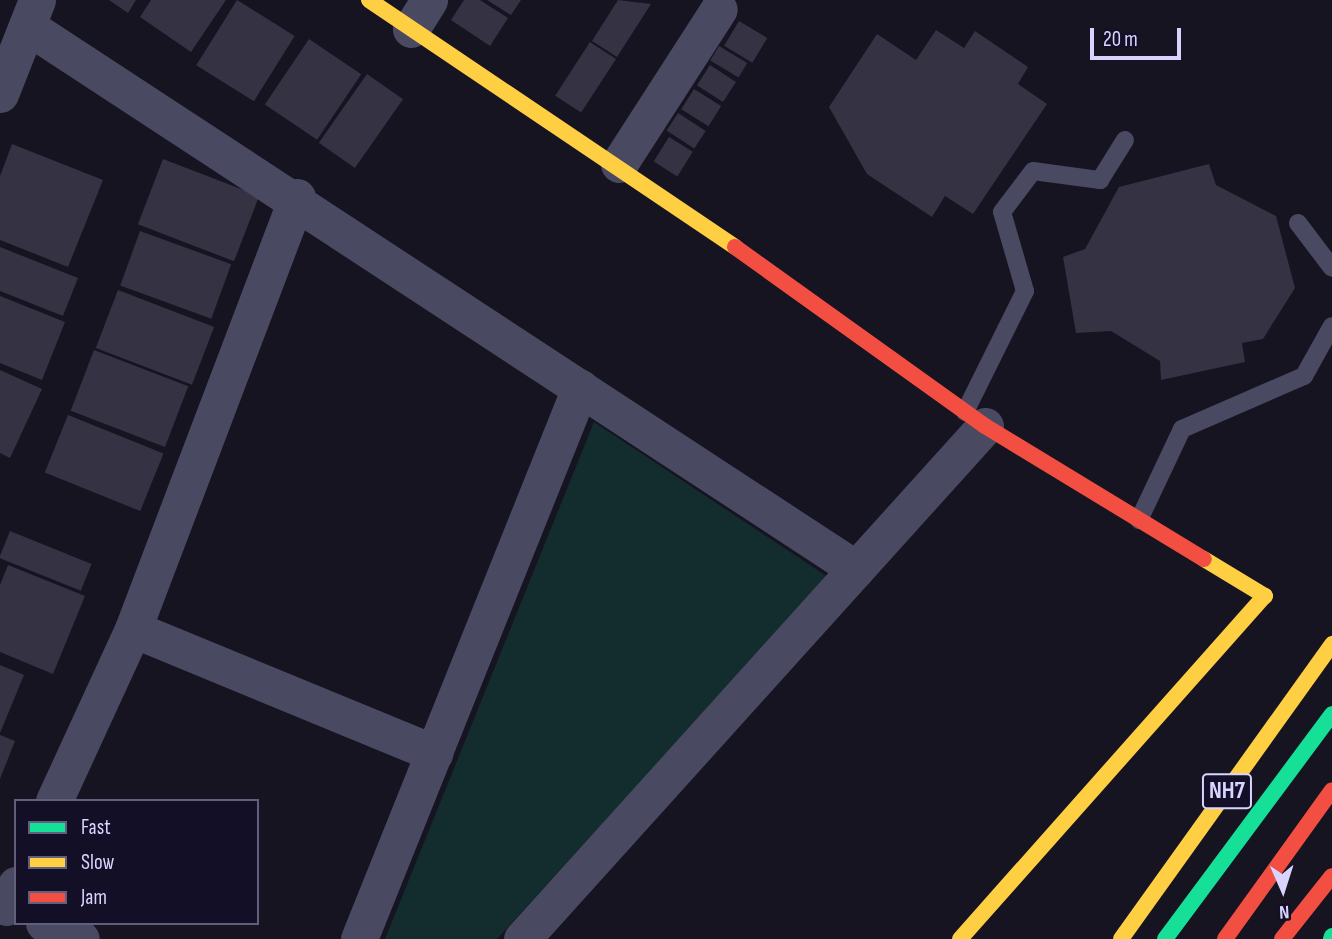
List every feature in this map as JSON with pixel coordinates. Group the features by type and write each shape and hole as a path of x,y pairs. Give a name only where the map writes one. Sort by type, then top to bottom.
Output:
{"main road":[{"path":"369,0 420,14 618,164 975,419 1265,596 960,939"},
{"name":"NH7","path":"1121,939 1332,644"},
{"path":"1165,939 1332,714"},
{"path":"1225,939 1332,790"},
{"path":"1300,836 1324,856"},
{"path":"1282,939 1332,876"}],"street":[{"path":"618,164 719,9"},
{"path":"0,94 32,13 297,197 580,388 856,569"},
{"path":"55,799 133,629 297,197"},
{"path":"359,939 580,388"},
{"path":"522,939 856,569 975,419"},
{"path":"133,629 434,753"},
{"path":"49,925 81,939"}],"lane":[{"path":"975,419 1024,291 1000,225 1002,212 1033,171 1100,180 1125,140"},
{"path":"1298,223 1322,247 1332,268"},
{"path":"1139,520 1182,429 1304,376 1332,326"}],"green space":[{"path":"594,422 828,577 497,939 385,939"}],"building":[{"path":"109,0 136,0 128,13"},
{"path":"151,0 226,0 191,52 140,17"},
{"path":"237,0 295,36 254,101 196,65"},
{"path":"464,0 480,0 508,18 490,46 451,20"},
{"path":"487,0 521,0 511,15"},
{"path":"618,0 651,4 617,57 592,41"},
{"path":"739,21 767,38 752,63 724,46"},
{"path":"936,30 964,48 975,31 1028,67 1018,84 1047,104 973,214 945,196 932,217 867,174 829,107 877,34 916,60"},
{"path":"309,39 361,74 317,140 265,104"},
{"path":"590,42 616,59 581,113 555,96"},
{"path":"719,46 747,63 739,78 710,61"},
{"path":"710,65 736,82 723,102 697,85"},
{"path":"367,74 403,99 355,168 319,143"},
{"path":"694,89 721,106 708,126 681,109"},
{"path":"678,113 706,131 694,149 667,131"},
{"path":"669,137 693,152 677,176 654,162"},
{"path":"12,144 103,180 68,267 0,240 0,176"},
{"path":"163,159 259,196 234,261 138,224"},
{"path":"1209,164 1216,185 1276,216 1295,288 1263,339 1242,343 1245,362 1161,380 1160,361 1111,331 1076,333 1063,257 1085,249 1119,187"},
{"path":"140,231 231,264 211,319 120,286"},
{"path":"0,247 78,278 63,316 0,291"},
{"path":"118,290 214,327 192,385 96,348"},
{"path":"0,296 65,322 42,380 0,363"},
{"path":"94,350 188,386 165,447 71,411"},
{"path":"0,370 42,389 10,458 0,453"},
{"path":"68,415 163,454 140,511 45,472"},
{"path":"10,531 92,564 81,591 0,558"},
{"path":"8,565 85,596 53,674 0,652 0,585"},
{"path":"0,665 24,675 0,733"},
{"path":"0,735 15,741 0,779"}],"traffic: fast":[{"path":"1165,939 1332,714"}],"traffic: slow":[{"path":"369,0 735,247"},
{"path":"960,939 1265,596 1204,559"},
{"path":"1121,939 1332,644"}],"traffic: jam":[{"path":"735,247 985,426 1204,559"},
{"path":"1225,939 1332,790"},
{"path":"1282,939 1332,876"}]}
